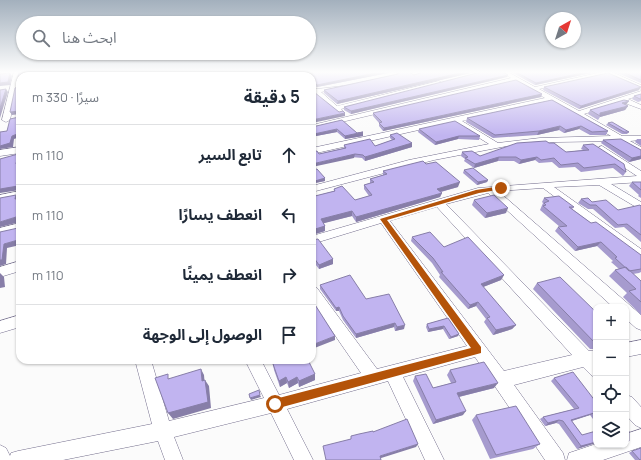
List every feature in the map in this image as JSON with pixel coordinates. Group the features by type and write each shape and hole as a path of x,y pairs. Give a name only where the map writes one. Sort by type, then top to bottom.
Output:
{"street":[{"path":"6,120 12,93"},
{"path":"317,93 348,119"},
{"path":"336,108 396,93"},
{"path":"316,126 458,93"},
{"path":"541,93 641,150"},
{"path":"578,114 624,100 640,93"},
{"path":"316,150 552,100"},
{"path":"624,100 641,107"},
{"path":"455,120 496,145"},
{"path":"316,188 448,155 496,145 522,142 641,138"},
{"path":"586,140 641,174"},
{"path":"0,153 16,151"},
{"path":"316,239 438,202 490,189 641,180"},
{"path":"601,182 641,207"},
{"path":"546,186 641,255"},
{"path":"490,189 619,304"},
{"path":"0,198 16,195"},
{"path":"438,202 593,362"},
{"path":"383,219 501,380 556,460"},
{"path":"0,232 16,228"},
{"path":"0,272 16,267"},
{"path":"316,298 373,377"},
{"path":"629,314 641,324"},
{"path":"0,327 16,322"},
{"path":"629,349 641,347"},
{"path":"18,460 163,431 275,404 478,350"},
{"path":"501,380 593,362"},
{"path":"144,364 163,431 174,460"},
{"path":"256,364 304,460"},
{"path":"392,372 435,460"},
{"path":"629,406 641,419"},
{"path":"629,442 641,438"},
{"path":"576,460 612,448"},
{"path":"0,454 3,460"}],"building":[{"path":"0,93 5,93 0,108"},
{"path":"14,93 16,93 16,111 10,112"},
{"path":"328,93 371,93 338,101"},
{"path":"397,93 427,93 351,111 344,107"},
{"path":"458,93 542,94 384,128 379,123 382,122 373,113"},
{"path":"557,93 621,93 581,106"},
{"path":"316,94 339,112 343,111 345,113 316,119"},
{"path":"641,94 641,99 634,96"},
{"path":"552,100 608,131 592,132 581,126 566,130 560,126 539,131 495,135 467,118"},
{"path":"624,100 629,101 622,103 628,106 600,113 600,116 590,110"},
{"path":"16,118 16,134 12,136 10,143 0,146 0,132 7,131 10,119"},
{"path":"342,120 357,133 363,132 345,136 337,129 316,134 316,126"},
{"path":"455,121 480,136 459,136 436,142 419,129"},
{"path":"612,122 629,132 624,132 608,123"},
{"path":"397,133 412,143 365,157 363,155 355,154 316,163 316,151 319,154 346,148 344,145 370,139 375,146 395,139 390,135"},
{"path":"621,139 641,150 641,156 632,158 603,140"},
{"path":"546,141 549,143 554,143 566,152 589,150 583,145 593,144 624,164 626,172 615,164 584,168 578,163 561,165 554,158 541,160 537,157 521,160 516,157 499,157 475,164 465,158 468,157 462,152 472,151 480,156 517,143"},
{"path":"16,155 16,186 0,189 0,159"},
{"path":"423,161 426,164 436,162 460,182 437,189 442,193 356,217 352,211 321,219 325,226 316,229 316,196 335,191 334,189 342,186 355,200 372,195 364,185 374,182 370,179 387,174 383,171"},
{"path":"473,168 488,180 478,182 464,170"},
{"path":"317,169 325,178 316,181"},
{"path":"632,182 641,182 641,190"},
{"path":"16,195 16,217 0,222 0,198"},
{"path":"494,195 508,208 487,213 474,200"},
{"path":"559,196 574,207 569,207 591,223 596,222 641,255 641,269 629,271 601,242 578,247 558,227 567,226 543,206 546,205 544,203 549,201 544,198"},
{"path":"588,198 592,202 606,200 618,210 640,205 641,235 627,224 618,225 596,205 590,205 581,199"},
{"path":"16,228 16,241 4,244 2,260 0,260 0,232"},
{"path":"430,232 444,247 468,237 504,275 481,284 516,325 496,330 487,318 490,317 478,302 470,305 441,272 443,272 433,258 412,237"},
{"path":"316,239 318,239 333,259 319,265 316,261"},
{"path":"626,267 641,281 641,302 629,291 636,289 615,270"},
{"path":"350,275 366,299 389,294 405,325 397,327 395,323 356,334 343,316 339,307 336,308 320,285"},
{"path":"560,277 593,309 593,341 537,283"},
{"path":"316,306 335,336 316,343"},
{"path":"448,318 459,334 451,337 444,326 429,329 427,324"},
{"path":"484,362 498,383 457,393 466,411 436,420 415,376 426,374 433,388 456,382 450,370"},
{"path":"273,364 310,364 315,374 299,381 297,377 288,382 286,377 279,381"},
{"path":"201,369 202,381 205,380 208,402 168,413 155,378 168,374 168,379"},
{"path":"573,372 593,398 593,413 571,420 582,435 593,432 593,443 581,446 563,421 559,420 548,423 543,417 579,408 554,378"},
{"path":"259,390 260,395 250,398 249,394"},
{"path":"516,406 540,444 496,455 476,415"},
{"path":"407,419 418,444 380,456 381,460 326,460 323,446 351,439 351,436 373,432"},
{"path":"641,448 641,460 640,460 632,451"}],"route":[{"path":"275,404 478,350 383,219 478,191 501,188"}]}
